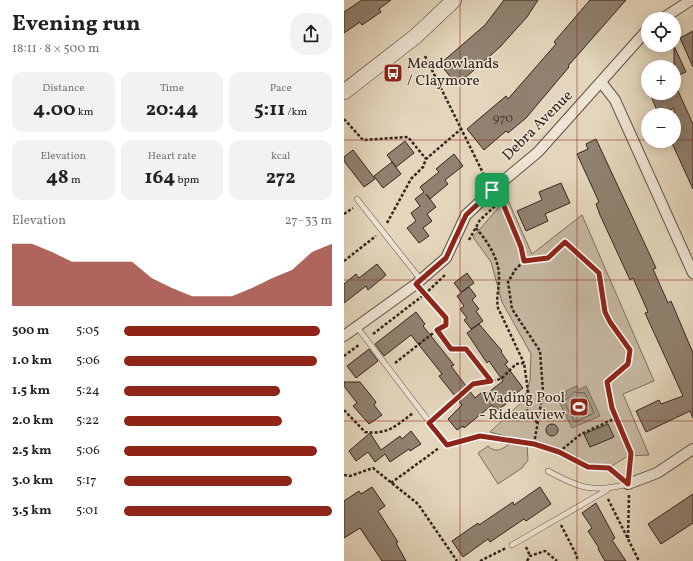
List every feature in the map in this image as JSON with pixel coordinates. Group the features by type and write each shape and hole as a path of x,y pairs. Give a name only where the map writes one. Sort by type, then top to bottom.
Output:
{"main road":[{"path":"344,92 416,36 454,0"}],"street":[{"path":"673,12 691,0"},
{"name":"Debra Avenue","path":"344,336 418,282 446,258 466,215 494,188 538,152 641,37"},
{"path":"601,82 614,100 693,273"},
{"path":"628,484 658,473 693,449"}],"lane":[{"path":"357,199 418,282"},
{"path":"357,327 418,410 447,445"},
{"path":"548,471 575,485 607,490"},
{"path":"512,545 607,490 628,484"}],"path":[{"path":"425,56 461,129 494,188 521,247 524,261"},
{"path":"344,119 363,140 408,137 426,159"},
{"path":"344,261 382,231 412,179 423,167 426,159 461,129"},
{"path":"476,228 487,242 499,268 496,298 498,308 524,363 529,398 527,414 538,423"},
{"path":"534,444 543,392 540,351 512,309 508,282 515,270 524,261 548,258 565,242 599,273 605,312 610,322 630,350 628,364 607,382 612,408 631,453 628,484 628,538"},
{"path":"388,369 437,330 446,325 446,318 418,282"},
{"path":"437,330 451,349 466,349 491,381"},
{"path":"429,423 473,384 501,379 516,364 524,363"},
{"path":"344,410 365,432 376,434 385,432 418,410"},
{"path":"559,452 581,434 616,418"},
{"path":"391,483 438,448 480,436 534,444 559,452 588,467 609,468 628,484"},
{"path":"344,475 350,476 373,468 418,504 457,561"},
{"path":"607,490 608,502 639,561"},
{"path":"558,518 577,556 577,561"},
{"path":"480,561 512,545"},
{"path":"527,561 530,556 545,551 557,561"}],"shaded area":[{"path":"507,198 532,254 582,215 654,381 623,394 649,455 628,456 607,469 589,465 557,450 490,432 524,400 530,380 531,354 502,302 491,262 473,237"},
{"path":"509,444 527,444 528,460 522,468 498,484 478,453 488,446 498,450"}],"water":[{"name":"Wading Pool - Rideauview","path":"577,386 578,390 586,386 600,416 572,428 558,399 567,395 566,391"}],"building":[{"path":"362,0 391,0 379,9 381,12 362,25 360,22 344,33 344,12"},
{"path":"504,0 538,0 527,17 500,47 457,85 440,64 485,25"},
{"path":"590,0 626,0 568,66 569,67 526,118 508,133 506,131 484,150 467,129 506,96 508,99 556,44 554,42"},
{"path":"693,31 693,67 681,40 681,37"},
{"path":"674,52 677,52 680,60 674,60"},
{"path":"681,61 686,72 681,74"},
{"path":"681,97 693,124 693,189 674,148 681,148 681,108 656,108 653,100 681,100"},
{"path":"596,139 656,268 653,269 668,303 671,301 693,353 693,418 690,411 646,432 636,411 659,400 661,404 683,396 645,313 648,312 633,278 630,280 600,215 596,204 599,202 577,154 588,149 586,144"},
{"path":"405,141 414,153 396,167 387,155"},
{"path":"353,150 375,179 364,187 344,161 344,157"},
{"path":"454,154 463,166 445,180 448,184 430,199 426,194 436,207 427,214 432,221 423,228 429,236 419,243 407,228 416,221 411,213 420,206 415,199 424,192 420,187 439,172 436,169"},
{"path":"392,162 401,174 383,188 374,176"},
{"path":"561,183 570,203 545,214 548,221 526,231 517,211 542,200 539,192"},
{"path":"377,264 386,275 368,290 366,286 344,303 344,284 356,274 359,278"},
{"path":"467,273 474,283 461,292 454,283"},
{"path":"469,287 476,296 472,300 479,309 476,311 483,321 471,329 464,320 467,318 460,309 464,306 457,296"},
{"path":"416,312 425,324 423,326 454,365 451,366 475,398 482,392 485,395 503,381 489,361 487,363 467,333 479,324 502,351 501,352 508,362 505,364 523,388 496,411 492,405 464,428 463,426 457,430 448,419 462,405 439,376 442,374 411,335 384,356 375,344"},
{"path":"369,349 378,361 356,378 347,366"},
{"path":"344,382 360,382 376,402 374,405 382,415 369,424 353,406 357,403 344,386"},
{"path":"550,424 554,424 558,430 554,436 550,436 546,432 546,428"},
{"path":"608,424 614,437 590,447 584,434"},
{"path":"411,431 421,444 410,451 409,449 390,462 385,454 375,462 368,452 356,461 349,451 370,433 381,450 400,436 402,439"},
{"path":"372,487 385,506 378,511 398,542 396,543 406,561 382,561 360,528 344,538 344,501 359,491 361,494"},
{"path":"540,487 551,504 526,521 524,519 490,542 488,539 463,557 452,541 513,502 514,505"},
{"path":"693,494 693,523 661,544 648,524"},
{"path":"596,503 615,538 612,540 626,561 605,561 588,531 592,528 582,513"}],"place":[{"name":"Meadowlands / Claymore","path":"393,73"},
{"name":"Wading Pool - Rideauview","path":"579,407"}],"route":[{"path":"496,187 521,247 524,261 548,258 565,242 569,244 599,273 605,312 610,322 630,350 628,364 607,382 612,408 631,453 628,484 609,468 588,467 544,446 480,436 447,445 438,436 429,423 473,384 491,381 466,349 451,349 437,330 446,325 446,318 416,284 446,258 466,215 492,190 496,187"}]}
